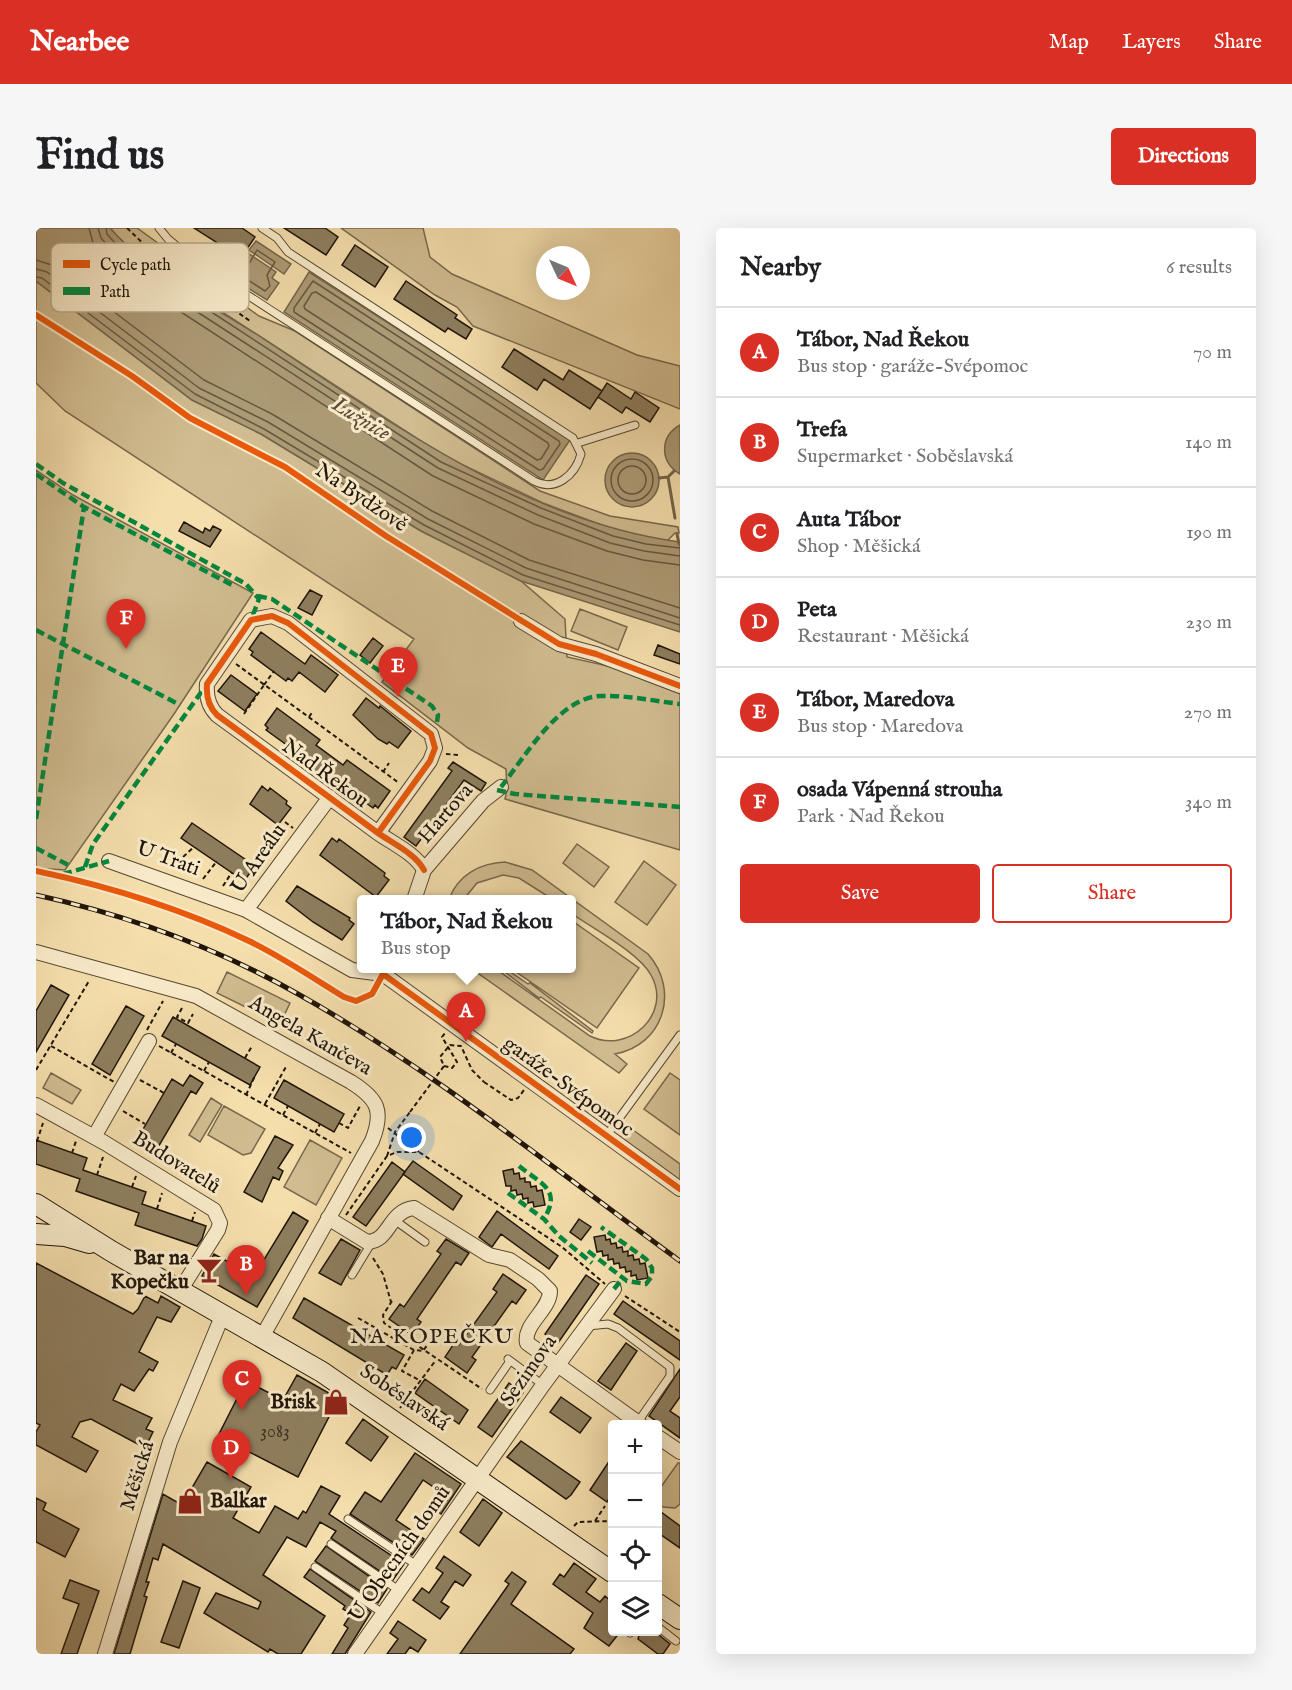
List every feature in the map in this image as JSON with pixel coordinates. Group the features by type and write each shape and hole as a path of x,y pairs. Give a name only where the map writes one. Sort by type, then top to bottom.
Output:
{"main road":[{"name":"Soběslavská","path":"36,1204 111,1251 322,1372 608,1569"},
{"path":"36,1234 66,1236 111,1251"},
{"path":"662,1607 680,1619"}],"street":[{"name":"Nad Řekou","path":"424,870 417,861 217,715 208,703 207,684 251,620 265,615 278,617 288,622 426,728 434,739 435,748"},
{"path":"521,621 559,644 596,654 680,686"},
{"name":"Hartova","path":"378,833 430,761 435,748"},
{"name":"Hartova","path":"424,870 483,801 501,787"},
{"name":"U Areálu","path":"330,797 246,910 352,970 357,970"},
{"name":"U Trati","path":"109,861 246,910"},
{"path":"416,895 424,870"},
{"name":"Angela Kančeva","path":"36,952 196,996 214,1004 359,1087 376,1105 378,1126"},
{"name":"garáže-Svépomoc","path":"387,973 680,1189"},
{"path":"94,1137 149,1041"},
{"name":"Budovatelů","path":"36,1106 94,1137 209,1206 218,1216 218,1230 181,1290"},
{"path":"262,1337 334,1222 378,1126"},
{"path":"334,1222 368,1242 371,1248 393,1219 403,1210 418,1209 489,1255 510,1260 546,1285 550,1295 526,1335 529,1346 632,1420"},
{"name":"Sezimova","path":"480,1479 543,1385 613,1289"},
{"name":"Měšická","path":"105,1654 170,1442 223,1314"},
{"path":"662,1440 680,1452"},
{"name":"U Obecních domů","path":"355,1654 480,1479"}],"lane":[{"path":"159,228 173,243"},
{"path":"249,296 534,481 549,486 561,482 581,457 578,443 550,422 288,252 277,238 262,228"},
{"path":"578,443 635,426"},
{"path":"607,1136 680,1035"},
{"path":"393,1219 425,1242"},
{"path":"352,1275 371,1248"},
{"path":"587,1326 608,1324 618,1328 670,1367 670,1376 641,1420"},
{"path":"490,1390 509,1360 543,1385"},
{"path":"348,1519 418,1566"},
{"path":"331,1544 400,1590"},
{"path":"315,1567 384,1614"},
{"path":"662,1631 676,1641"}],"path":[{"path":"127,228 143,243"},
{"path":"237,312 250,321"},
{"path":"228,658 403,786"},
{"path":"244,714 274,671"},
{"path":"309,717 313,711"},
{"path":"449,754 458,755"},
{"path":"383,771 389,763"},
{"path":"285,822 297,831"},
{"path":"172,867 194,847"},
{"path":"203,879 217,861"},
{"path":"223,886 232,872"},
{"path":"36,1070 89,981"},
{"path":"182,1008 177,1017 182,1020 188,1023 193,1014"},
{"path":"444,1066 452,1068 457,1062 442,1037 446,1032"},
{"path":"149,1041 362,1159"},
{"path":"171,1053 176,1044"},
{"path":"444,1066 440,1056 450,1045 458,1044 472,1070 484,1082 514,1101 531,1080"},
{"path":"51,1046 116,1083"},
{"path":"245,1058 252,1046"},
{"path":"204,1071 209,1062"},
{"path":"265,1105 287,1065"},
{"path":"334,1222 387,1156 395,1132 444,1066"},
{"path":"246,1095 255,1076"},
{"path":"140,1080 164,1093"},
{"path":"283,1115 288,1106"},
{"path":"339,1123 348,1128 360,1106"},
{"path":"123,1111 145,1124"},
{"path":"37,1141 44,1120"},
{"path":"315,1133 320,1124"},
{"path":"378,1126 395,1132 419,1152 562,1247 613,1289 680,1332"},
{"path":"72,1153 77,1139"},
{"path":"387,1156 397,1152 419,1152"},
{"path":"97,1175 104,1154"},
{"path":"132,1187 137,1173"},
{"path":"156,1209 164,1188"},
{"path":"192,1221 197,1206"},
{"path":"371,1248 392,1301 383,1315 384,1323 484,1391 490,1390"},
{"path":"358,1318 414,1350 423,1350"},
{"path":"423,1350 439,1328"},
{"path":"414,1350 402,1371 421,1381"},
{"path":"400,1408 437,1359"},
{"path":"595,1521 605,1506"},
{"path":"572,1528 578,1522 608,1521"}],"shaded area":[{"path":"110,228 137,228 158,243 123,243"},
{"path":"341,228 423,228 430,257 452,274 637,355 680,366 680,409 473,326 457,307 435,295"},
{"path":"36,281 51,292 51,312 77,312 192,400 261,434 421,531 521,581 565,619 567,657 680,682 680,850 505,799 506,769 468,748 382,682 414,639 65,411 36,383"},
{"path":"249,309 259,316 295,331 540,491 610,516 678,527 679,533 675,533 667,541 615,530 543,503 444,456 222,312 249,312"},
{"path":"36,470 73,495 253,593 174,714 65,870 36,868"},
{"path":"580,609 627,627 618,650 571,631"},
{"path":"577,844 609,867 594,887 563,863"},
{"path":"644,861 676,885 647,925 615,902"},
{"path":"505,862 532,870 567,895 546,895 519,878 503,875 477,883 467,895 451,895 458,883 471,872"},
{"path":"576,902 648,954 658,968 663,984 665,999 662,1014 655,1028 645,1040 632,1049 615,1054 627,1064 619,1073 478,973 502,973 590,1036 604,1040 619,1040 643,1027 656,1004 656,990 651,975 645,966 626,949 576,916"},
{"path":"576,924 639,968 597,1028 518,973 576,973"},
{"path":"227,972 290,1003 280,1024 217,993"},
{"path":"506,973 512,973 528,984 530,983 593,1031 592,1033 541,997 539,998"},
{"path":"51,1073 81,1090 72,1104 43,1088"},
{"path":"670,1073 680,1080 680,1135 644,1109"},
{"path":"211,1098 222,1105 200,1142 189,1135"},
{"path":"224,1106 265,1129 251,1153 243,1155 208,1135"},
{"path":"622,1122 680,1164 680,1183 622,1140 620,1127"},
{"path":"310,1140 342,1158 316,1205 284,1187"},
{"path":"680,1463 680,1504 675,1508 662,1506 662,1485"}],"water":[{"path":"36,228 110,228 124,243 51,243 51,292 36,281"},
{"path":"256,241 291,264 284,274 249,250"},
{"path":"249,254 276,272 272,278 279,283 267,300 249,289"},
{"path":"309,272 570,440 543,480 284,312"},
{"name":"Lužnice","path":"77,312 221,312 411,435 514,491 567,513 623,531 680,542 680,632 521,581 421,531 261,434 192,400"},
{"path":"680,425 680,474 673,469 666,457 665,443 673,430"},
{"path":"627,453 637,453 647,457 655,465 659,480 655,495 647,503 637,507 627,507 617,503 609,495 605,485 605,475 609,465 617,457"}],"building":[{"path":"194,228 242,228 255,237 249,246 249,243 218,243"},
{"path":"284,228 325,228 338,237 326,255"},
{"path":"355,245 388,267 375,287 342,265"},
{"path":"406,281 457,315 455,318 472,329 466,339 448,328 445,332 394,299"},
{"path":"514,349 563,380 569,370 602,391 590,409 544,379 537,390 502,367"},
{"path":"607,383 631,399 635,392 659,408 650,422 626,407 622,413 598,397"},
{"path":"184,522 203,533 205,528 210,531 213,526 221,530 210,547 179,531"},
{"path":"310,590 322,596 312,615 298,608"},
{"path":"261,632 305,664 311,655 338,675 325,692 299,672 292,681 288,678 286,681 251,655 253,652 249,649"},
{"path":"373,638 383,646 370,663 360,655"},
{"path":"658,645 680,654 680,664 654,655"},
{"path":"231,675 257,694 245,711 218,691"},
{"path":"366,698 379,708 380,706 411,731 398,748 378,739 353,715"},
{"path":"277,708 320,740 316,745 343,765 347,760 390,791 378,808 375,805 373,808 333,779 330,782 321,775 319,777 304,762 306,759 266,730 268,728 265,725"},
{"path":"453,762 486,783 481,791 464,780 416,846 404,837 452,771 448,768"},
{"path":"262,786 268,791 270,788 287,801 286,804 291,808 278,825 250,804"},
{"path":"192,823 255,866 244,881 181,838"},
{"path":"332,838 337,842 339,839 385,873 384,876 389,880 378,895 373,895 320,855"},
{"path":"297,886 350,918 349,920 354,924 342,940 313,922 286,901"},
{"path":"51,985 69,995 36,1052 36,1011"},
{"path":"126,1006 144,1016 110,1075 92,1064"},
{"path":"173,1017 260,1067 250,1085 162,1036"},
{"path":"190,1075 203,1083 196,1094 191,1091 157,1149 138,1138 172,1079 183,1086"},
{"path":"284,1080 344,1114 334,1132 274,1098"},
{"path":"275,1136 293,1145 278,1168 283,1171 279,1180 273,1177 262,1202 244,1192"},
{"path":"36,1140 87,1158 83,1170 146,1192 142,1204 206,1226 202,1239 197,1246 135,1225 139,1213 76,1191 80,1179 36,1164"},
{"path":"413,1161 462,1196 453,1210 403,1174"},
{"path":"392,1162 405,1172 366,1226 353,1217"},
{"path":"513,1169 514,1174 519,1173 520,1179 525,1178 525,1182 530,1182 531,1187 536,1186 537,1191 542,1190 545,1205 534,1207 533,1202 528,1203 528,1198 523,1199 522,1194 517,1195 516,1190 511,1191 511,1186 506,1186 503,1171"},
{"path":"497,1211 558,1256 549,1269 501,1234 492,1247 479,1237"},
{"path":"293,1212 308,1221 257,1307 202,1276 214,1254 254,1276"},
{"path":"579,1219 591,1227 581,1240 570,1232"},
{"path":"605,1235 606,1240 610,1239 611,1244 616,1243 617,1248 622,1247 623,1252 628,1251 628,1256 633,1255 634,1260 639,1259 640,1264 645,1263 648,1278 637,1280 636,1275 631,1276 631,1271 626,1272 625,1267 620,1268 619,1263 614,1264 613,1259 608,1260 608,1255 603,1256 602,1251 597,1252 594,1237"},
{"path":"341,1239 360,1250 341,1285 319,1273"},
{"path":"446,1239 469,1253 461,1265 456,1262 417,1319 421,1322 412,1335 389,1319 400,1304 404,1307 441,1254 437,1251"},
{"path":"36,1263 133,1314 145,1296 158,1303 161,1296 180,1307 171,1322 157,1317 139,1352 158,1362 153,1371 149,1369 134,1391 121,1384 113,1400 152,1418 146,1429 153,1432 145,1448 91,1419 80,1422 72,1437 98,1451 86,1472 36,1445 36,1432 40,1425 36,1423"},
{"path":"503,1274 526,1290 516,1304 512,1301 472,1357 476,1360 467,1373 445,1357 455,1342 459,1345 497,1292 493,1289"},
{"path":"586,1275 599,1284 558,1343 545,1334"},
{"path":"304,1298 404,1355 396,1369 392,1367 387,1375 293,1318"},
{"path":"623,1301 680,1341 680,1360 614,1314"},
{"path":"626,1343 637,1351 611,1390 598,1381"},
{"path":"680,1369 680,1397 670,1411 680,1418 680,1438 662,1425 662,1420 655,1420 649,1416"},
{"path":"297,1375 341,1400 330,1415 298,1477 218,1436 246,1381 283,1400"},
{"path":"425,1379 468,1410 459,1424 415,1393"},
{"path":"509,1383 523,1393 492,1437 478,1427"},
{"path":"561,1397 591,1418 580,1433 550,1412"},
{"path":"363,1419 388,1437 371,1461 346,1443"},
{"path":"521,1441 580,1482 571,1495 566,1499 507,1457"},
{"path":"415,1453 461,1484 441,1514 432,1507 442,1493 423,1480 396,1520 424,1539 412,1555 350,1514 365,1492 381,1502"},
{"path":"207,1462 251,1487 233,1518 259,1533 275,1506 298,1519 303,1511 306,1513 321,1486 340,1496 329,1514 404,1564 393,1580 331,1538 336,1531 320,1522 306,1547 287,1537 263,1575 325,1616 301,1654 278,1654 270,1649 268,1652 204,1613 216,1593 258,1609 261,1602 163,1544 158,1560 153,1558 146,1582 149,1582 144,1596 147,1597 130,1654 114,1654 163,1494 182,1505"},
{"path":"608,1463 607,1502 590,1490"},
{"path":"36,1498 46,1503 43,1510 79,1529 65,1557 36,1542"},
{"path":"483,1499 502,1513 479,1546 460,1532"},
{"path":"662,1513 680,1526 680,1548 662,1535"},
{"path":"326,1546 387,1589 378,1603 315,1561"},
{"path":"444,1556 471,1575 463,1586 455,1581 441,1602 449,1607 440,1619 413,1600 422,1588 429,1593 443,1573 436,1568"},
{"path":"574,1563 596,1579 586,1592 600,1602 605,1596 608,1599 608,1636 617,1636 609,1646 584,1628 593,1613 553,1584 560,1574 564,1577"},
{"path":"310,1569 371,1612 345,1654 332,1654 348,1628 344,1625 351,1614 343,1609 345,1606 304,1577"},
{"path":"512,1572 526,1582 511,1604 574,1649 570,1654 460,1654 509,1584 505,1581"},
{"path":"70,1580 99,1591 77,1654 61,1654 79,1604 63,1598"},
{"path":"183,1581 200,1588 179,1648 161,1642"},
{"path":"398,1621 426,1640 418,1652 410,1647 405,1654 387,1654 398,1639 390,1633"},
{"path":"639,1636 660,1636 670,1644 663,1654 658,1654 638,1639"}],"waterway":[{"path":"659,478 668,477 674,471"},
{"path":"668,477 675,518"},
{"path":"677,534 679,544"}],"railway":[{"path":"36,895 104,912 171,935 236,962 298,994 397,1055 445,1088 680,1261"}],"marked path":[{"path":"36,464 63,483 246,584 259,599 251,620"},
{"path":"36,474 84,507 232,585"},
{"path":"36,819 84,507"},
{"path":"258,596 272,599 432,706 438,715 437,722"},
{"path":"36,630 180,705"},
{"path":"85,867 93,844 207,684"},
{"path":"501,787 532,745 557,717 571,706 586,699 621,696 680,704"},
{"path":"497,790 515,794 680,807"},
{"path":"36,848 70,866"},
{"path":"63,874 109,861"},
{"path":"519,1166 541,1183 550,1194 551,1201 544,1219"},
{"path":"508,1193 544,1219 559,1236 592,1263"},
{"path":"588,1251 627,1281 646,1284 652,1276 652,1268 646,1259 601,1227"},
{"path":"614,1289 623,1278"}],"cycle path":[{"name":"Na Bydžově","path":"36,315 132,376 190,418 285,467 386,536 559,644 596,654 680,686"},
{"path":"378,833 430,761 435,748 431,734 288,623 272,616 251,620 207,684 207,697 212,708 217,715 378,833 410,854 424,870"},
{"path":"36,871 90,884 198,919 261,947 344,997 356,1001 372,994 383,974 680,1189"}],"place":[{"name":"osada Vápenná strouha","path":"126,649"},
{"name":"Tábor, Maredova","path":"398,697"},
{"name":"Tábor, Nad Řekou","path":"466,1042"},
{"name":"Bar na Kopečku","path":"209,1270"},
{"name":"Trefa","path":"246,1295"},
{"name":"Brisk","path":"336,1402"},
{"name":"Auta Tábor","path":"242,1410"},
{"name":"Peta","path":"231,1479"},
{"name":"Balkar","path":"190,1501"}],"district":[{"name":"NA KOPEČKU","path":"432,1337"}]}
